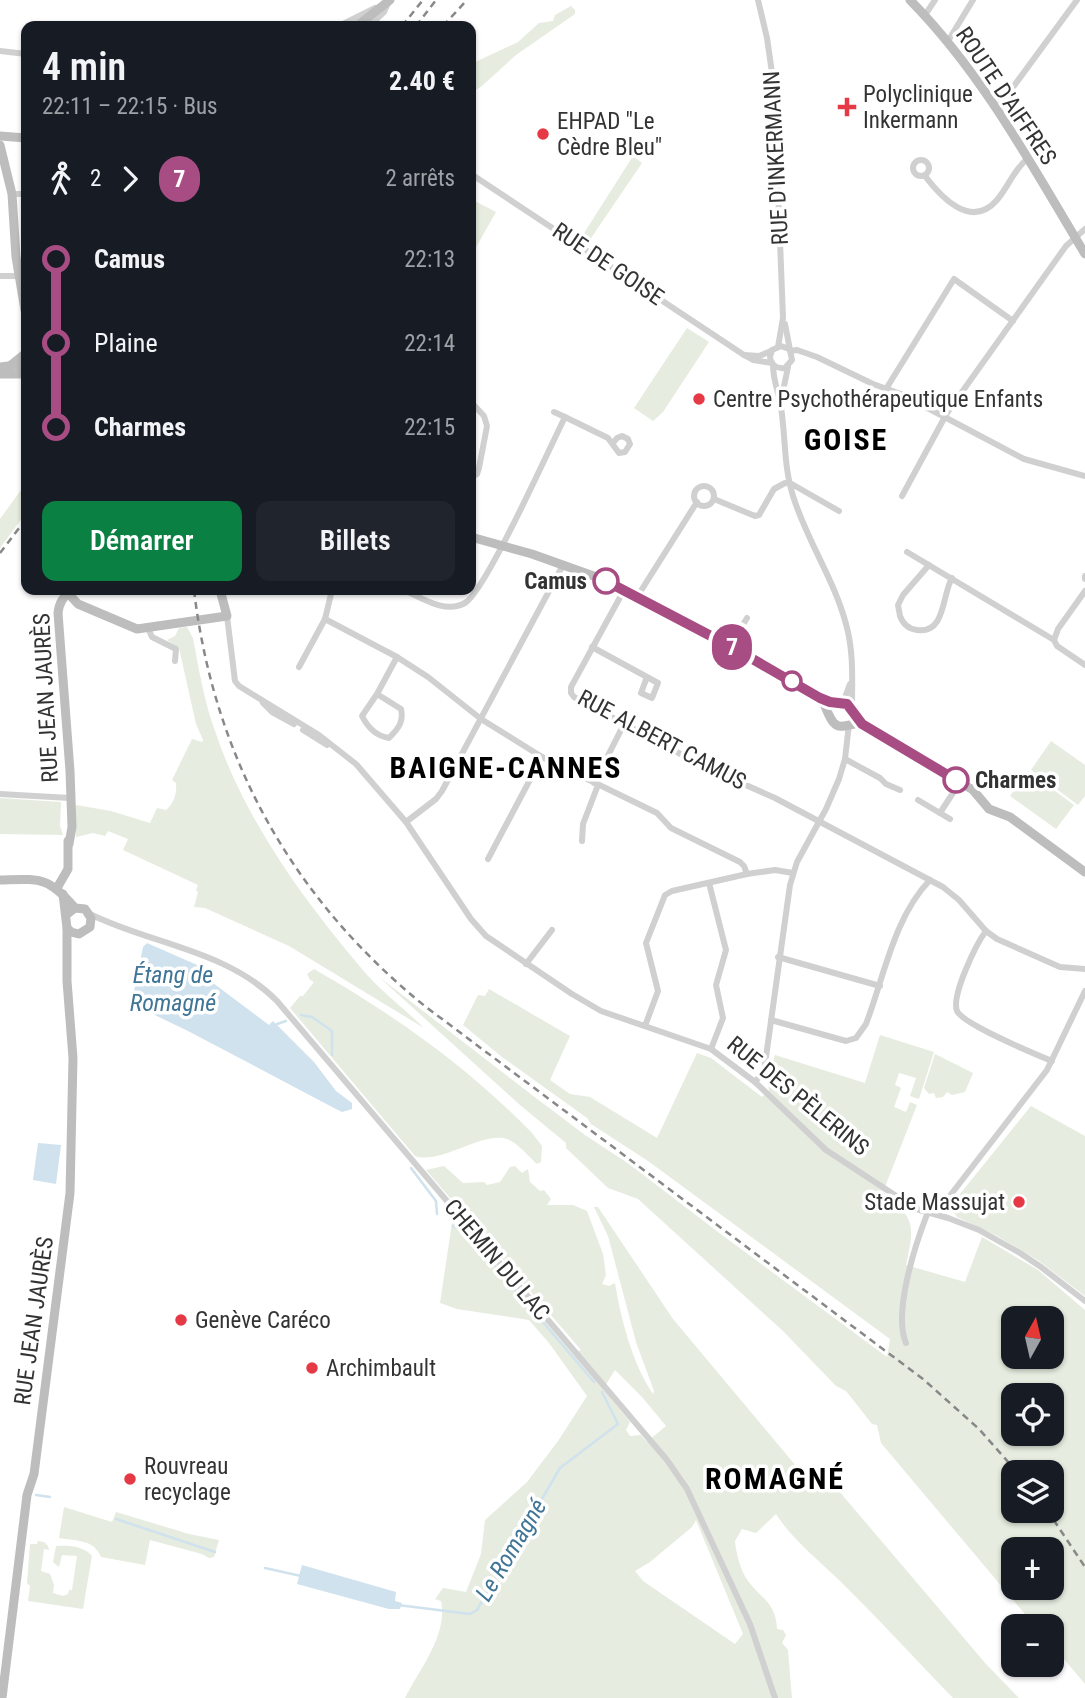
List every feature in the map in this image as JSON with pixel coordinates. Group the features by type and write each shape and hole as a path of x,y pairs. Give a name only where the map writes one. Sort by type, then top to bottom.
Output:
{"street":[{"path":"349,21 390,0"},
{"path":"363,21 390,0"},
{"path":"374,21 384,12 390,0"},
{"name":"RUE D'INKERMANN","path":"758,0 774,87 783,318 789,350"},
{"name":"ROUTE D'AIFFRES","path":"909,0 948,41 997,109 1085,254"},
{"path":"925,15 935,0"},
{"path":"948,41 973,0"},
{"path":"997,109 1077,0"},
{"path":"0,51 21,53"},
{"path":"21,138 1,139 12,194 14,237 21,287"},
{"path":"925,176 954,206 972,211 985,208 996,200 1027,159"},
{"name":"RUE DE GOISE","path":"476,177 744,355 772,364"},
{"path":"12,194 21,194"},
{"path":"902,496 947,416 1066,246 1085,229"},
{"path":"0,276 19,276"},
{"path":"886,389 954,279 1013,321"},
{"name":"RUE D'INKERMANN","path":"775,348 783,318"},
{"path":"755,1082 764,1071 778,957 793,873 832,797 845,759 853,711 847,627 835,589 809,536 790,483 780,402 770,357 775,348"},
{"path":"744,355 763,355 775,348 797,350 947,416 1024,459 1085,476"},
{"path":"780,402 790,363 789,350"},
{"path":"772,364 782,368 810,355"},
{"path":"5,366 21,356"},
{"path":"0,374 21,374"},
{"path":"476,407 484,416 487,426 476,474"},
{"path":"554,412 608,438 613,443"},
{"path":"476,592 565,417"},
{"path":"714,499 755,516 759,515 774,489 790,483 839,511"},
{"path":"702,486 712,489 714,499 708,505 702,506 697,502 695,493 702,486"},
{"path":"637,597 697,502"},
{"path":"476,538 593,575 730,646 820,698 847,704 862,724 973,790 989,809 1010,817 1085,872"},
{"path":"907,552 1054,640 1057,646 1085,665"},
{"path":"406,822 436,799 442,791 563,565"},
{"path":"929,565 900,599 900,616 909,627 924,630 934,625 941,615 952,578"},
{"name":"RUE ALBERT CAMUS","path":"624,590 571,687 574,698 709,769 819,821 953,893 986,931"},
{"path":"1054,640 1058,629 1085,591"},
{"name":"RUE JEAN JAURÈS","path":"65,595 58,612 70,802 66,824 69,844 67,874 60,891 66,915"},
{"path":"71,595 81,606 133,628 148,628 226,616 221,595"},
{"path":"299,667 325,619 331,595"},
{"path":"415,595 440,606 458,606 473,595"},
{"name":"RUE DES PÈLERINS","path":"226,616 235,681 239,687 323,738 375,783 406,822 478,928 526,964 591,1005 711,1049 755,1082 826,1150 908,1205 987,1234 1041,1266 1085,1301"},
{"path":"730,646 747,618"},
{"path":"325,619 397,657 428,677 481,719 542,757 657,814 671,828 740,862 747,874"},
{"path":"148,628 152,637 176,649 175,661"},
{"path":"592,647 647,677"},
{"path":"377,694 401,709 403,717 398,729 389,738 380,737 366,724 362,716 397,657"},
{"path":"830,713 849,689 852,671"},
{"path":"820,698 847,743"},
{"path":"582,841 583,824 596,784 624,724"},
{"path":"836,725 862,724"},
{"path":"488,859 542,757"},
{"path":"845,759 901,790"},
{"path":"940,813 960,782"},
{"path":"0,793 70,802"},
{"path":"918,800 950,819"},
{"path":"645,1026 659,991 646,943 662,900 671,891 747,874 775,870 793,873"},
{"path":"0,880 38,879 60,891 75,908 85,909 89,914 90,927 83,933 76,934 66,928 66,915 75,908"},
{"path":"771,1020 846,1041 852,1041 861,1034 907,910 930,880"},
{"path":"709,883 726,950 716,985 723,1018 711,1049"},
{"name":"CHEMIN DU LAC","path":"89,914 111,925 195,952 251,980 277,1001 667,1460 687,1489 750,1624 775,1698"},
{"name":"CHEMIN DU LAC","path":"90,927 111,925"},
{"name":"RUE JEAN JAURÈS","path":"2,1698 27,1495 34,1474 71,1193 73,1058 66,928"},
{"path":"526,964 552,930"},
{"path":"1052,1061 966,1021 956,1005 957,995 973,954 986,931 1060,967 1085,969"},
{"path":"67,947 76,934"},
{"path":"778,957 880,986"},
{"path":"906,1343 902,1321 904,1298 921,1229 928,1213 942,1206 1028,1096 1052,1061 1085,991"}],"shaded area":[{"path":"571,6 575,10 575,14 516,55 476,90 476,62 518,42 539,23 553,21 555,15"},
{"path":"633,156 642,163 587,244 581,238"},
{"path":"476,202 496,212 476,247"},
{"path":"687,328 709,342 663,412 653,421 634,408"},
{"path":"21,490 21,520 0,548 0,519"},
{"path":"187,627 193,638 215,731 227,764 259,827 297,886 362,969 424,1028 289,946 205,908 194,907 198,885 123,850 128,839 108,831 105,836 93,833 76,837 76,805 111,811 150,823 157,808 166,810 173,801 176,783 172,780 192,739 203,740 196,724 179,648 167,640 175,636 179,628"},
{"path":"1051,741 1085,765 1085,796 1078,805 1031,770"},
{"path":"1028,771 1074,805 1056,829 1010,796"},
{"path":"0,798 61,802 60,826 63,835 0,834"},
{"path":"314,969 401,1023 482,1086 532,1133 542,1146 541,1162 537,1164 511,1141 497,1138 437,1156 415,1156 290,1008 314,982 307,974"},
{"path":"379,977 585,1135 629,1164 887,1357 890,1339 648,1161 591,1124 587,1118 502,1057 463,1025 478,995 485,996 489,989 570,1036 550,1080 570,1094 590,1097 657,1138 697,1053 711,1058 762,1097 769,1090 767,1078 775,1055 865,1083 880,1035 934,1052 919,1099 910,1096 916,1078 899,1073 895,1085 901,1088 894,1107 906,1112 910,1102 917,1105 883,1192 901,1209 910,1223 911,1240 906,1265 965,1282 982,1237 1038,1270 1085,1310 1085,1684 1064,1659 1064,1614 1025,1614 1013,1600 1064,1600 1064,1537 1001,1537 1001,1586 881,1443 877,1425 872,1424 846,1391 836,1386 783,1331 638,1199 608,1188 566,1148 566,1143 520,1105"},
{"path":"935,1054 973,1073 965,1092 952,1095 947,1092 943,1097 936,1098 934,1093 929,1094 924,1088"},
{"name":"Stade Massujat","path":"1031,1106 1085,1136 1085,1296 1039,1261 997,1236 957,1217 951,1209 956,1199"},
{"path":"444,1166 463,1183 484,1182 487,1185 500,1182 510,1167 515,1166 522,1173 528,1169 530,1182 540,1191 544,1190 551,1199 547,1205 573,1205 587,1211 603,1254 606,1275 602,1284 609,1286 615,1283 628,1340 639,1369 653,1394 636,1342 608,1236 594,1207 598,1207 673,1319 796,1466 802,1465 812,1474 821,1470 986,1664 1019,1698 953,1698 854,1594 797,1540 776,1514 756,1533 742,1529 735,1541 744,1574 774,1612 777,1629 783,1630 786,1635 782,1643 788,1650 792,1698 405,1698 437,1639 442,1614 441,1601 435,1599 443,1588 466,1592 481,1554 485,1520 527,1482 587,1396 529,1320 457,1309 440,1303 452,1223 457,1221 463,1223 572,1353 581,1350 426,1170","holes":["615,1370 666,1426 647,1442 641,1435 630,1436 626,1430 630,1422 603,1389","696,1520 743,1634 735,1644 643,1581 635,1571 692,1527"]},
{"path":"64,1507 112,1522 116,1512 219,1540 214,1557 209,1558 150,1540 145,1565 101,1557 89,1544 59,1538"},
{"path":"38,1541 44,1542 49,1550 44,1549 41,1571 50,1574 54,1585 53,1593 63,1596 72,1590 77,1556 62,1555 59,1567 53,1562 56,1546 80,1548 92,1556 83,1609 28,1601 30,1544 37,1544"}],"water":[{"name":"Étang de Romagné","path":"147,943 204,968 201,974 269,1025 273,1021 314,1062 336,1091 352,1103 352,1109 342,1112 136,1006 132,1001 143,947"},
{"path":"38,1143 61,1145 56,1184 33,1180"},
{"path":"302,1565 396,1592 395,1601 402,1603 400,1609 389,1609 297,1584"}],"waterway":[{"name":"Le Romagné","path":"301,1015 312,1017 332,1031 332,1055"},
{"name":"Le Romagné","path":"277,1024 286,1021"},
{"name":"Le Romagné","path":"411,1168 436,1201 437,1214"},
{"name":"Le Romagné","path":"453,1226 467,1233 594,1382"},
{"name":"Le Romagné","path":"398,1605 470,1614 477,1610 560,1468 618,1424 602,1392"},
{"name":"Le Romagné","path":"36,1495 50,1497"},
{"name":"Le Romagné","path":"116,1519 215,1552"},
{"name":"Le Romagné","path":"265,1568 301,1576"}],"railway":[{"path":"406,21 423,0"},
{"path":"420,21 436,0"},
{"path":"448,21 467,0"},
{"path":"0,553 21,526"},
{"path":"195,595 204,652 220,711 241,768 268,822 299,873 336,920 379,965 426,1007 923,1379 979,1429 1006,1460"},
{"path":"1056,1523 1085,1567"}],"bus line":[{"name":"7","path":"606,581 730,646 820,698 837,704 847,704 862,724 956,780"}],"place":[{"name":"Polyclinique Inkermann","path":"847,107"},
{"name":"EHPAD \"Le Cèdre Bleu\"","path":"543,134"},
{"name":"Centre Psychothérapeutique Enfants","path":"699,399"},
{"name":"Camus","path":"606,581"},
{"name":"Charmes","path":"956,780"},
{"name":"Stade Massujat","path":"1019,1202"},
{"name":"Genève Caréco","path":"181,1320"},
{"name":"Archimbault","path":"312,1368"},
{"name":"Rouvreau recyclage","path":"130,1479"}],"district":[{"name":"GOISE","path":"846,439"},
{"name":"BAIGNE-CANNES","path":"506,767"},
{"name":"ROMAGNÉ","path":"775,1478"}]}
